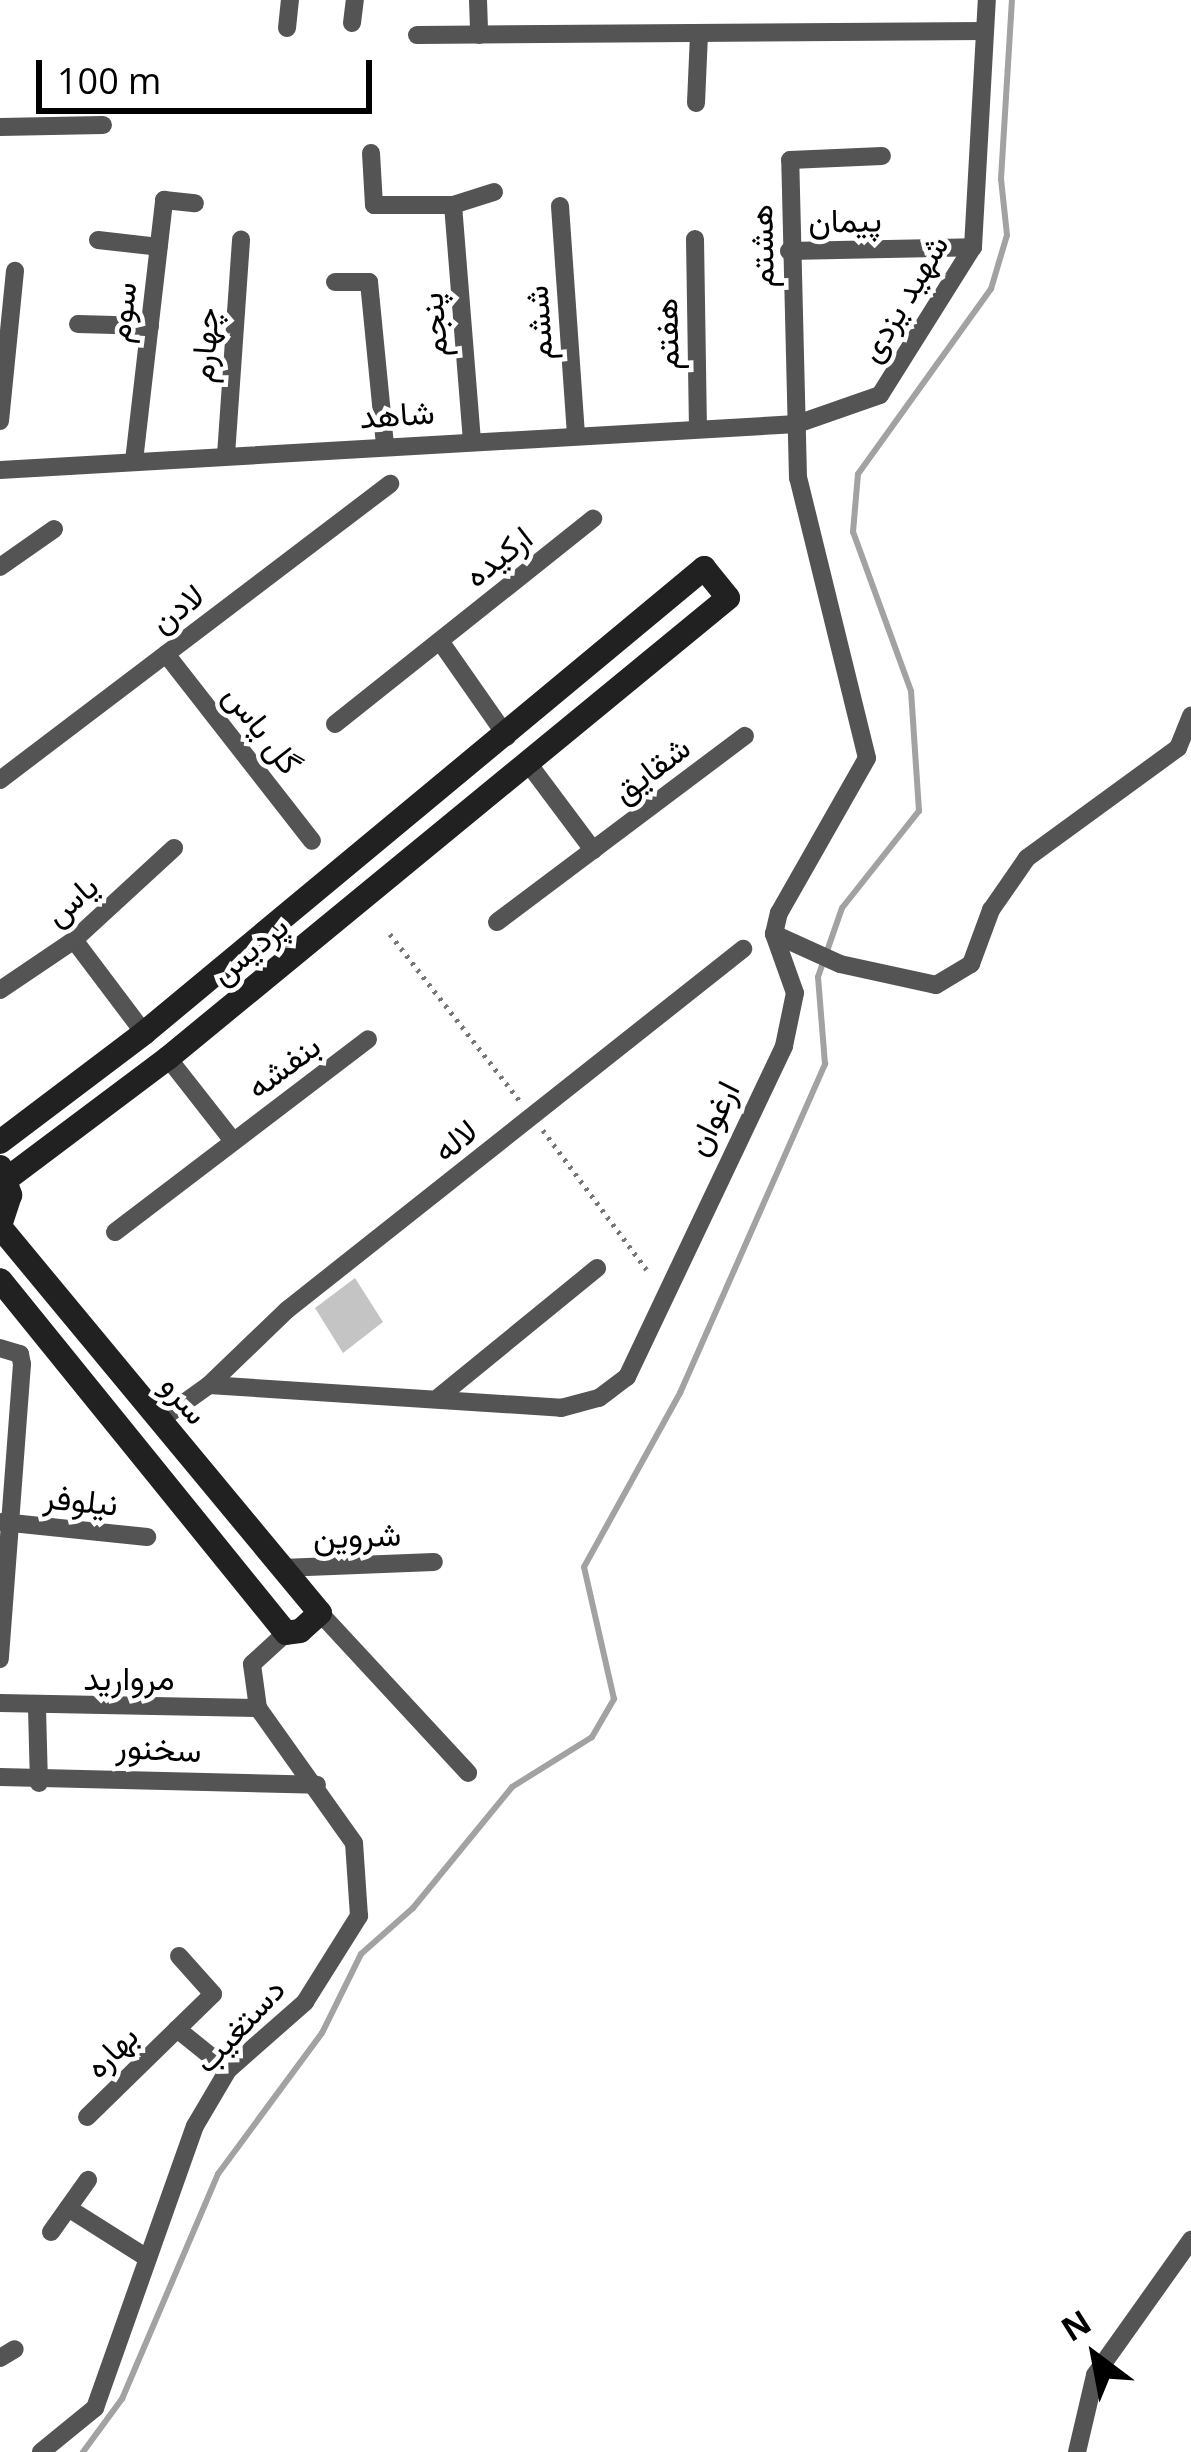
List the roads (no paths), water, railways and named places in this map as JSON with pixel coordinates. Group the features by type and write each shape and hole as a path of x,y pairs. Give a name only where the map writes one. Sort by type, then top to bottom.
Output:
{"street":[{"path":"287,28 290,0"},
{"path":"352,23 355,0"},
{"path":"478,0 479,35"},
{"name":"شهید یزدی","path":"797,424 880,394 973,247 987,0"},
{"path":"417,35 985,31"},
{"path":"696,103 699,33"},
{"path":"0,127 103,125"},
{"path":"371,153 374,205 454,205 494,192"},
{"name":"هشتم","path":"797,424 790,160 882,156"},
{"name":"سوم","path":"134,461 164,200 195,203"},
{"name":"پنجم","path":"454,205 472,440"},
{"name":"ششم","path":"560,206 576,435"},
{"name":"هفتم","path":"694,239 698,429"},
{"path":"98,240 159,247"},
{"name":"چهارم","path":"226,455 241,240"},
{"name":"پیمان","path":"790,251 973,247"},
{"path":"0,421 15,271"},
{"path":"335,282 369,282 385,445"},
{"path":"77,324 150,326"},
{"path":"797,424 798,478 867,758 779,913 774,934 840,964 936,985 971,964 992,910 1027,857 1178,748 1191,715"},
{"name":"شاهد","path":"0,470 797,424"},
{"name":"لادن","path":"0,779 390,484"},
{"name":"ارکیده","path":"335,724 593,519"},
{"path":"0,566 54,530"},
{"name":"پردیس","path":"0,1142 144,1034 507,737 704,568 728,598 168,1058 3,1173"},
{"path":"440,641 593,850"},
{"name":"گل یاس","path":"166,654 312,841"},
{"name":"شقایق","path":"497,922 745,736"},
{"name":"یاس","path":"0,990 74,940 174,848"},
{"name":"ارغوان","path":"209,1385 561,1408 599,1397 627,1377 784,1046 795,993 774,934"},
{"path":"74,940 144,1034 168,1058"},
{"name":"لاله","path":"209,1385 287,1310 743,949"},
{"name":"بنفشه","path":"115,1232 368,1039"},
{"name":"بنفشه","path":"168,1058 233,1141"},
{"path":"0,1226 3,1173"},
{"name":"سرو","path":"0,1226 320,1613"},
{"path":"439,1397 597,1268"},
{"name":"سرو","path":"0,1280 286,1633"},
{"path":"0,1348 20,1354 5,1522 0,1659"},
{"path":"160,1420 209,1385"},
{"path":"197,1520 226,1500"},
{"name":"نیلوفر","path":"5,1522 147,1537"},
{"name":"شروین","path":"282,1568 434,1562"},
{"path":"258,1708 252,1664 286,1633 320,1613 468,1773"},
{"name":"مروارید","path":"0,1703 37,1708 258,1708"},
{"path":"37,1708 39,1783"},
{"name":"دستغیب","path":"41,2452 95,2408 195,2126 228,2070 305,2002 359,1916 353,1843 317,1785 258,1708"},
{"name":"سخنور","path":"0,1777 39,1783 61,1774 317,1785"},
{"name":"بهاره","path":"87,2117 213,1994 178,1956"},
{"name":"بهاره","path":"177,2029 228,2070"},
{"path":"51,2231 88,2180"},
{"path":"68,2208 147,2258"},
{"path":"1077,2452 1095,2375 1191,2240"}],"waterway":[{"path":"83,2452 122,2399 218,2174 322,2033 361,1954 413,1908 512,1787 592,1737 614,1699 584,1567 680,1393 825,1064 818,977 842,908 919,811 911,691 853,532 858,474 991,289 1007,235 1001,179 1012,0"}]}
